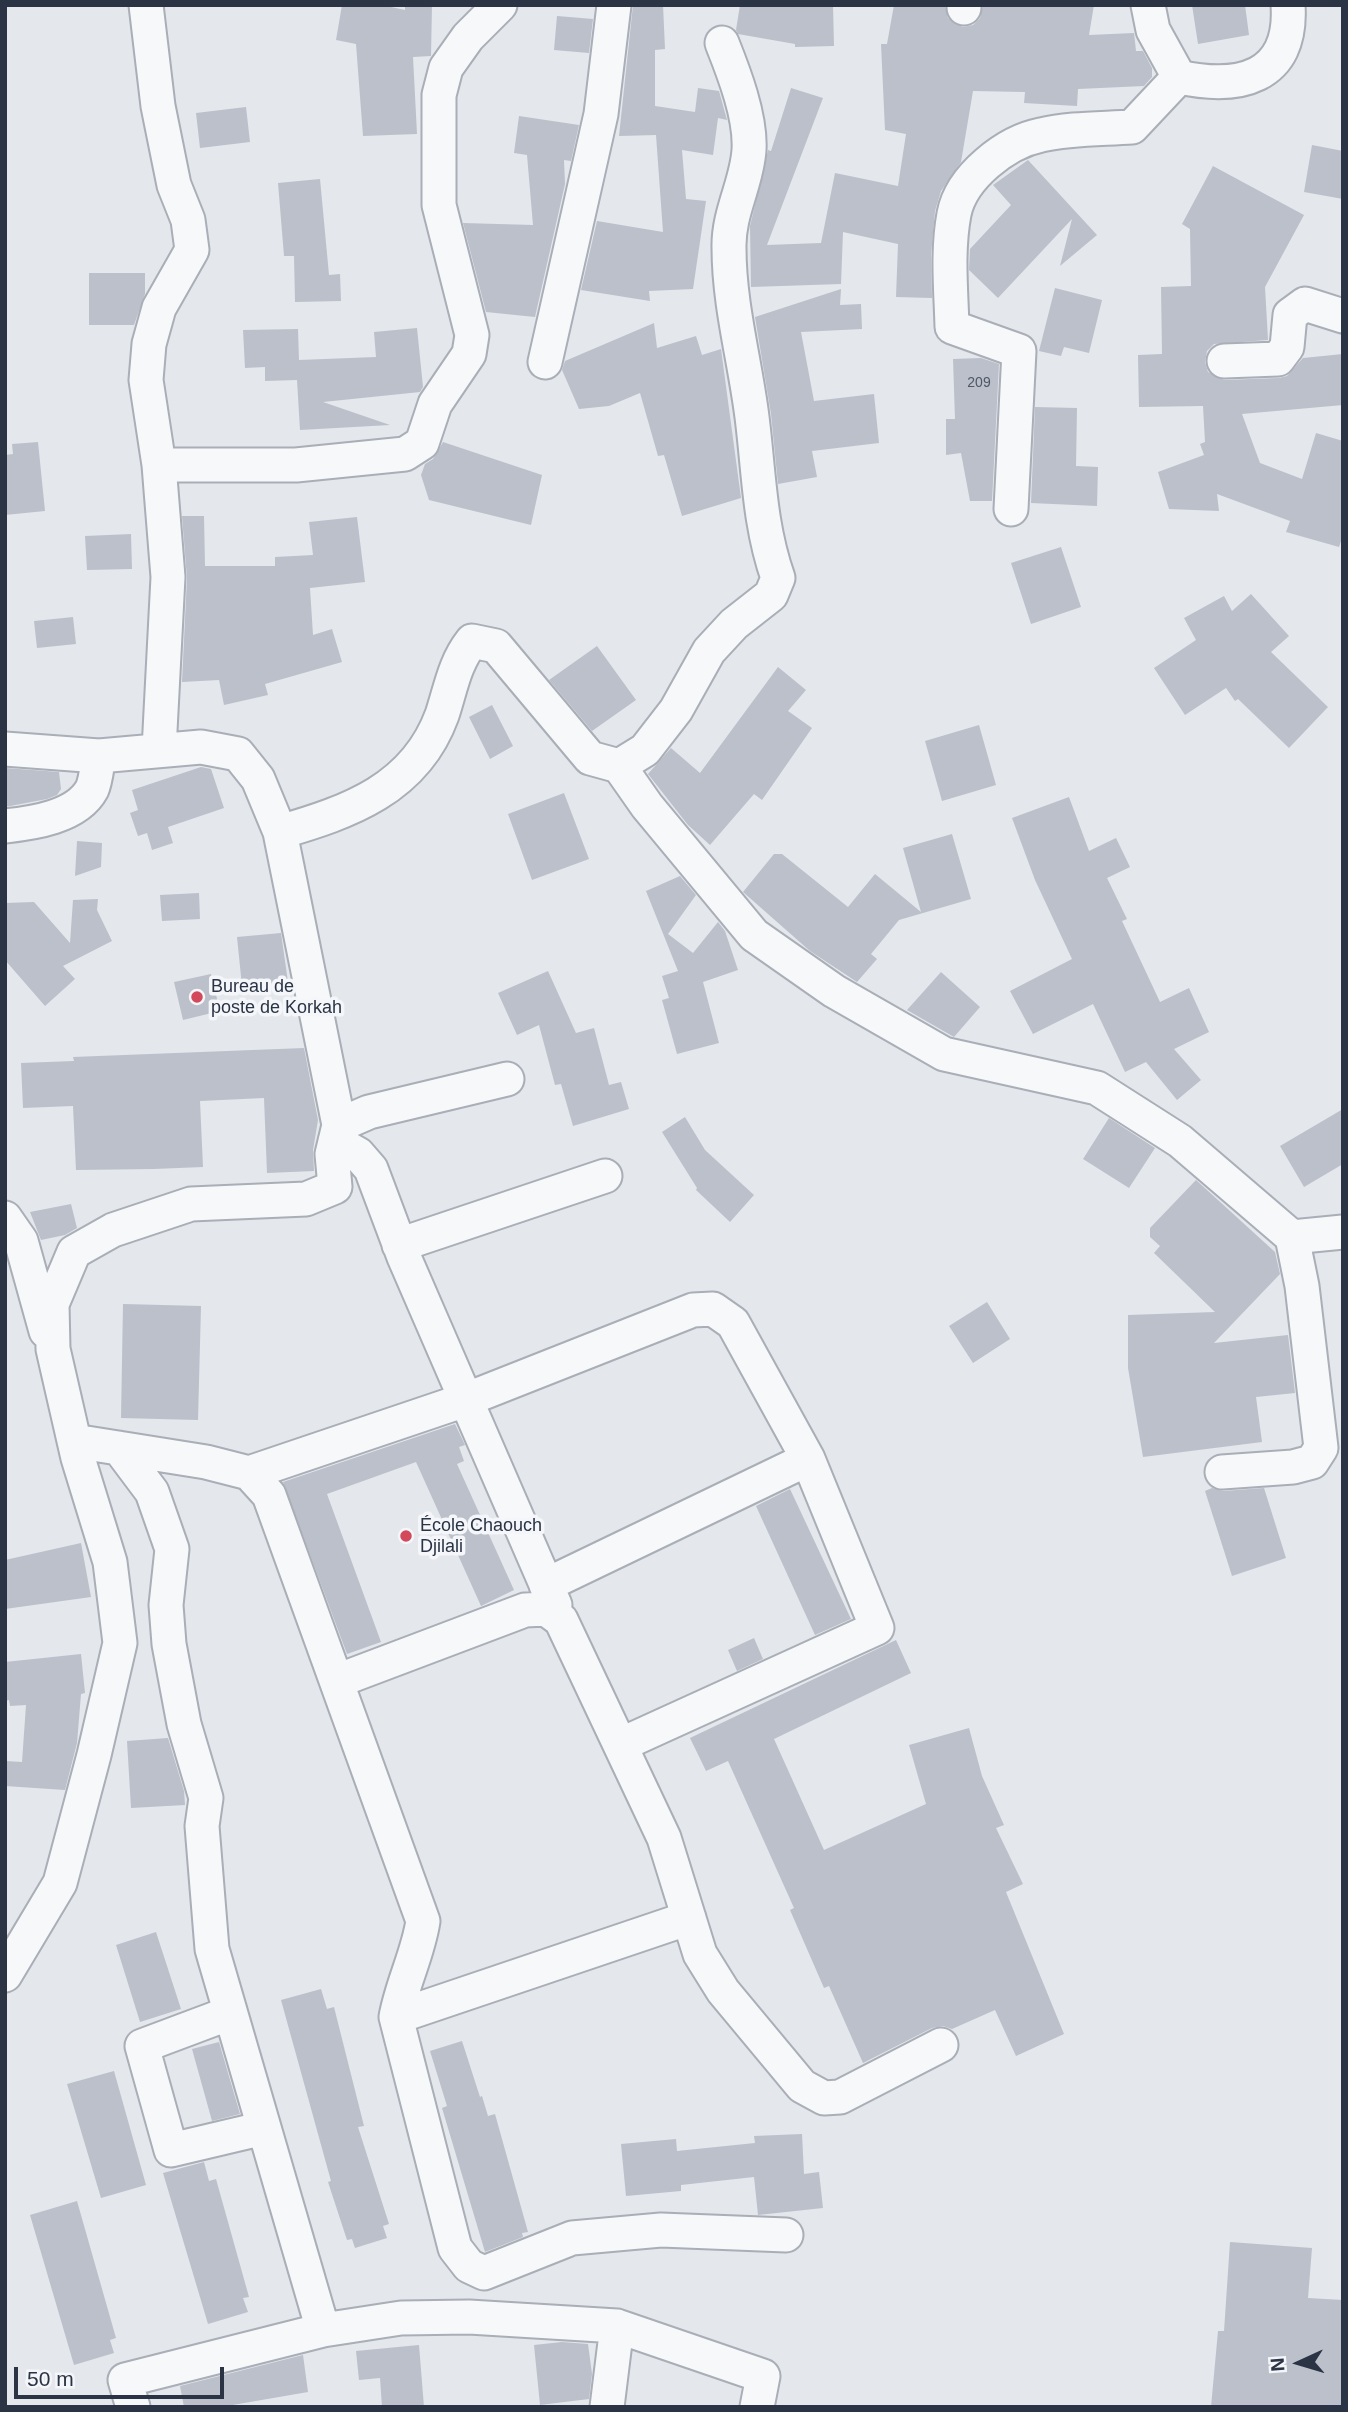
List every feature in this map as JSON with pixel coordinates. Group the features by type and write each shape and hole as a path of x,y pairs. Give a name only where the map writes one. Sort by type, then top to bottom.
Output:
{"street":[{"path":"146,5 161,119 174,185 188,219 192,250 159,308 149,344 146,380 159,464 168,577 159,750"},
{"path":"159,464 296,465 405,454 422,443 435,404 469,354 472,335 439,205 439,96 446,68 468,37 500,5"},
{"path":"545,362 601,114 614,5"},
{"path":"1148,5 1153,30 1179,78"},
{"path":"1179,78 1232,83 1257,76 1278,56 1289,22 1288,5"},
{"path":"619,765 645,750 676,710 709,651 734,624 771,595 778,578 767,547 758,502 752,417 730,281 730,221 749,150 740,85 722,43"},
{"path":"1011,509 1020,351 952,327 950,268 954,212 972,179 1000,151 1041,134 1132,127 1179,78"},
{"path":"1224,361 1278,359 1287,347 1290,315 1305,304 1343,316"},
{"path":"280,832 326,819 379,794 414,766 441,717 458,659 472,641 496,646 590,758 619,765 647,806 754,935 834,991 944,1054 1097,1088 1180,1141 1292,1237 1302,1286 1321,1448 1312,1462 1293,1467 1222,1472"},
{"path":"5,749 99,756 201,747 238,754 258,779 280,832 337,1133 332,1154 335,1187 306,1199 191,1204 113,1230 74,1252 52,1304 53,1349 74,1441 110,1562 120,1643 60,1883 5,1975"},
{"path":"5,826 57,816 75,805 92,790 99,756"},
{"path":"337,1133 369,1112 507,1079"},
{"path":"337,1133 371,1169 399,1245 561,1620 664,1838 700,1954 723,1991 802,2086 824,2098 841,2097 941,2045"},
{"path":"399,1245 605,1176"},
{"path":"5,1218 21,1241 64,1394"},
{"path":"1292,1237 1343,1232"},
{"path":"74,1441 206,1462 249,1473 465,1400 693,1310 713,1309 733,1323 808,1459 877,1628 620,1745"},
{"path":"119,1448 152,1492 172,1549 166,1605 169,1644 184,1724 206,1798 202,1826 212,1949 323,2330"},
{"path":"546,1585 808,1459"},
{"path":"249,1473 269,1495 423,1920 419,1943 402,1986 396,2017 455,2248 469,2266 484,2273 572,2238 661,2230 786,2235"},
{"path":"337,1681 526,1611 545,1609 561,1620"},
{"path":"396,2017 689,1918"},
{"path":"230,2013 142,2046 171,2150 264,2128"},
{"path":"133,2407 125,2380 323,2330 401,2319 456,2317 617,2326 762,2376 757,2407"},
{"path":"607,2407 617,2326"}],"building":[{"path":"342,5 382,5 405,10 405,5 432,5 431,56 413,57 417,134 363,136 356,44 336,40"},
{"path":"633,5 663,5 665,49 655,50 655,106 695,112 698,88 719,91 727,120 718,118 713,155 682,150 686,199 706,201 693,289 649,291 650,301 581,290 597,221 663,232 656,135 619,136"},
{"path":"740,5 833,5 834,46 795,47 795,44 738,34 736,30"},
{"path":"894,5 945,5 948,18 963,27 973,25 980,18 983,5 1094,5 1089,35 1134,33 1136,51 1143,51 1152,68 1152,77 1144,86 1078,89 1077,106 1024,103 1025,92 973,91 961,162 941,191 935,211 931,255 932,298 896,297 898,244 843,232 841,284 751,287 750,226 768,150 771,151 791,88 823,98 767,245 821,243 835,173 898,186 906,134 885,130 881,44 887,44"},
{"path":"1192,5 1245,5 1249,35 1198,44"},
{"path":"557,16 593,19 589,53 554,50"},
{"path":"246,107 250,142 200,148 196,113"},
{"path":"519,116 579,125 571,161 564,160 565,184 535,317 486,312 463,223 533,225 527,155 514,153"},
{"path":"1312,145 1343,151 1343,199 1304,192"},
{"path":"1028,160 1097,235 1060,266 1072,219 998,298 969,270 970,249 1011,205 993,185"},
{"path":"1213,166 1304,215 1265,287 1268,340 1214,344 1207,351 1205,362 1208,372 1224,380 1279,378 1287,376 1303,358 1343,354 1343,405 1242,414 1260,463 1302,479 1316,433 1343,441 1343,535 1339,547 1286,532 1290,521 1217,494 1219,511 1169,509 1158,472 1204,455 1200,444 1205,442 1203,406 1139,407 1138,355 1162,354 1161,287 1191,286 1190,229 1182,224"},
{"path":"320,179 329,275 340,274 341,301 295,302 294,256 284,256 278,183"},
{"path":"89,273 145,273 145,294 134,325 89,325"},
{"path":"1055,288 1102,300 1089,353 1064,347 1061,356 1039,351"},
{"path":"841,289 840,305 861,304 862,329 801,332 814,401 874,394 879,443 812,451 817,477 778,484 771,414 755,317"},
{"path":"654,323 657,348 696,336 702,355 721,349 741,498 682,516 664,455 658,456 640,393 609,406 579,409 562,370 565,361"},
{"path":"417,328 423,387 420,392 323,402 390,425 300,430 297,380 265,381 265,367 245,368 243,330 298,329 299,360 376,357 374,332"},
{"path":"981,358 999,364 992,501 970,501 961,453 946,455 946,419 955,419 953,359"},
{"path":"1035,407 1077,408 1076,466 1098,467 1097,506 1031,503"},
{"path":"38,442 45,511 5,515 5,455 13,454 12,444"},
{"path":"443,442 542,475 531,525 429,500 421,475 425,464 433,459"},
{"path":"182,516 204,516 205,566 275,566 275,557 313,555 309,522 357,517 365,582 310,588 313,635 332,629 342,662 265,684 268,695 224,705 219,680 182,682 187,578"},
{"path":"131,534 132,569 87,570 85,536"},
{"path":"1061,547 1081,607 1031,624 1011,563"},
{"path":"1251,594 1289,636 1271,652 1328,707 1289,748 1238,699 1235,701 1226,688 1185,715 1154,668 1196,640 1184,618 1224,596 1232,611"},
{"path":"73,617 76,644 37,648 34,621"},
{"path":"597,646 636,700 592,731 549,680"},
{"path":"778,667 806,690 788,711 812,728 762,800 754,794 710,845 688,825 648,774 671,748 700,773"},
{"path":"492,705 513,746 490,759 469,717"},
{"path":"979,725 996,785 942,801 925,741"},
{"path":"201,767 211,769 224,808 168,827 173,843 152,850 147,833 138,836 130,813 138,810 132,790"},
{"path":"5,768 59,772 61,789 57,795 47,799 5,807"},
{"path":"564,793 589,859 532,880 508,814"},
{"path":"1069,797 1089,851 1116,838 1130,867 1107,878 1127,919 1122,921 1160,1002 1189,988 1209,1032 1174,1049 1201,1080 1177,1100 1146,1062 1125,1072 1093,1004 1033,1034 1010,991 1072,959 1035,880 1012,818"},
{"path":"952,834 971,899 899,920 871,954 877,959 857,982 810,951 743,892 774,854 782,854 848,907 875,874 921,912 903,848"},
{"path":"77,841 102,843 101,867 75,876"},
{"path":"680,876 696,895 668,934 693,953 718,922 725,931 738,970 703,982 719,1043 677,1054 662,1000 669,998 662,976 678,971 646,891"},
{"path":"199,893 200,919 162,921 160,895"},
{"path":"98,899 97,910 112,941 63,966 75,979 45,1006 5,960 5,903 34,902 70,943 73,900"},
{"path":"281,933 288,982 242,986 237,937"},
{"path":"548,971 576,1033 594,1028 609,1085 621,1082 629,1109 573,1126 561,1084 555,1085 539,1025 517,1035 498,993"},
{"path":"941,972 980,1007 954,1037 907,1010"},
{"name":"Bureau de poste de Korkah","path":"211,974 220,1011 183,1020 174,982"},
{"path":"304,1048 318,1120 313,1150 314,1171 267,1173 264,1098 200,1101 203,1167 76,1170 73,1106 23,1108 21,1063 74,1061 73,1057"},
{"path":"1343,1109 1343,1164 1304,1187 1280,1146"},
{"path":"685,1117 705,1150 754,1195 730,1222 696,1190 662,1132"},
{"path":"1109,1118 1155,1148 1129,1188 1083,1159"},
{"path":"1196,1180 1275,1252 1280,1274 1214,1343 1288,1335 1295,1393 1256,1397 1262,1442 1143,1457 1128,1368 1128,1315 1215,1312 1154,1253 1160,1246 1150,1237 1150,1228"},
{"path":"71,1204 77,1228 65,1235 41,1240 30,1212"},
{"path":"987,1302 1010,1339 973,1363 949,1326"},
{"path":"123,1304 201,1306 198,1420 121,1418"},
{"path":"455,1424 465,1445 459,1447 464,1461 457,1464 514,1590 481,1606 416,1462 327,1494 381,1642 347,1654 283,1482"},
{"path":"1212,1488 1223,1491 1264,1488 1286,1558 1232,1576 1205,1491"},
{"path":"790,1489 851,1619 815,1635 756,1506"},
{"path":"81,1543 91,1597 5,1609 5,1560"},
{"path":"754,1638 763,1659 737,1671 728,1650"},
{"path":"896,1640 911,1673 774,1739 824,1850 926,1804 909,1745 969,1728 982,1776 1004,1825 996,1828 1023,1884 1006,1892 1064,2034 1016,2056 995,2010 952,2029 943,2026 932,2028 863,2063 829,1986 824,1988 790,1910 794,1908 728,1761 706,1771 690,1738"},
{"path":"81,1654 85,1693 81,1694 77,1743 65,1790 5,1786 5,1761 22,1762 26,1705 10,1706 9,1700 5,1701 5,1662"},
{"path":"168,1738 184,1791 185,1805 131,1808 127,1741"},
{"path":"156,1932 181,2009 140,2022 116,1945"},
{"path":"321,1989 327,2009 334,2007 364,2126 358,2127 389,2224 383,2226 387,2238 355,2248 352,2239 347,2240 328,2182 331,2181 281,2000"},
{"path":"462,2041 488,2116 495,2114 528,2232 522,2233 523,2237 485,2252 442,2108 447,2106 430,2051"},
{"path":"219,2042 240,2114 212,2121 192,2049"},
{"path":"114,2071 146,2185 101,2198 67,2084"},
{"path":"802,2134 804,2174 819,2172 823,2208 758,2215 754,2177 681,2185 681,2191 626,2196 621,2144 676,2139 677,2151 755,2143 754,2136"},
{"path":"204,2162 209,2181 216,2179 249,2297 243,2298 248,2312 208,2324 163,2173"},
{"path":"77,2201 116,2338 110,2340 114,2353 74,2365 30,2215"},
{"path":"1230,2242 1312,2248 1308,2298 1343,2300 1343,2407 1211,2407 1218,2331 1224,2331"},
{"path":"562,2342 588,2344 592,2374 589,2399 540,2405 534,2345"},
{"path":"419,2345 424,2407 382,2407 380,2378 359,2380 356,2351"},
{"path":"303,2355 308,2392 221,2407 184,2407 180,2386"}],"place":[{"name":"Bureau de poste de Korkah","path":"197,997"},
{"name":"École Chaouch Djilali","path":"406,1536"}]}
